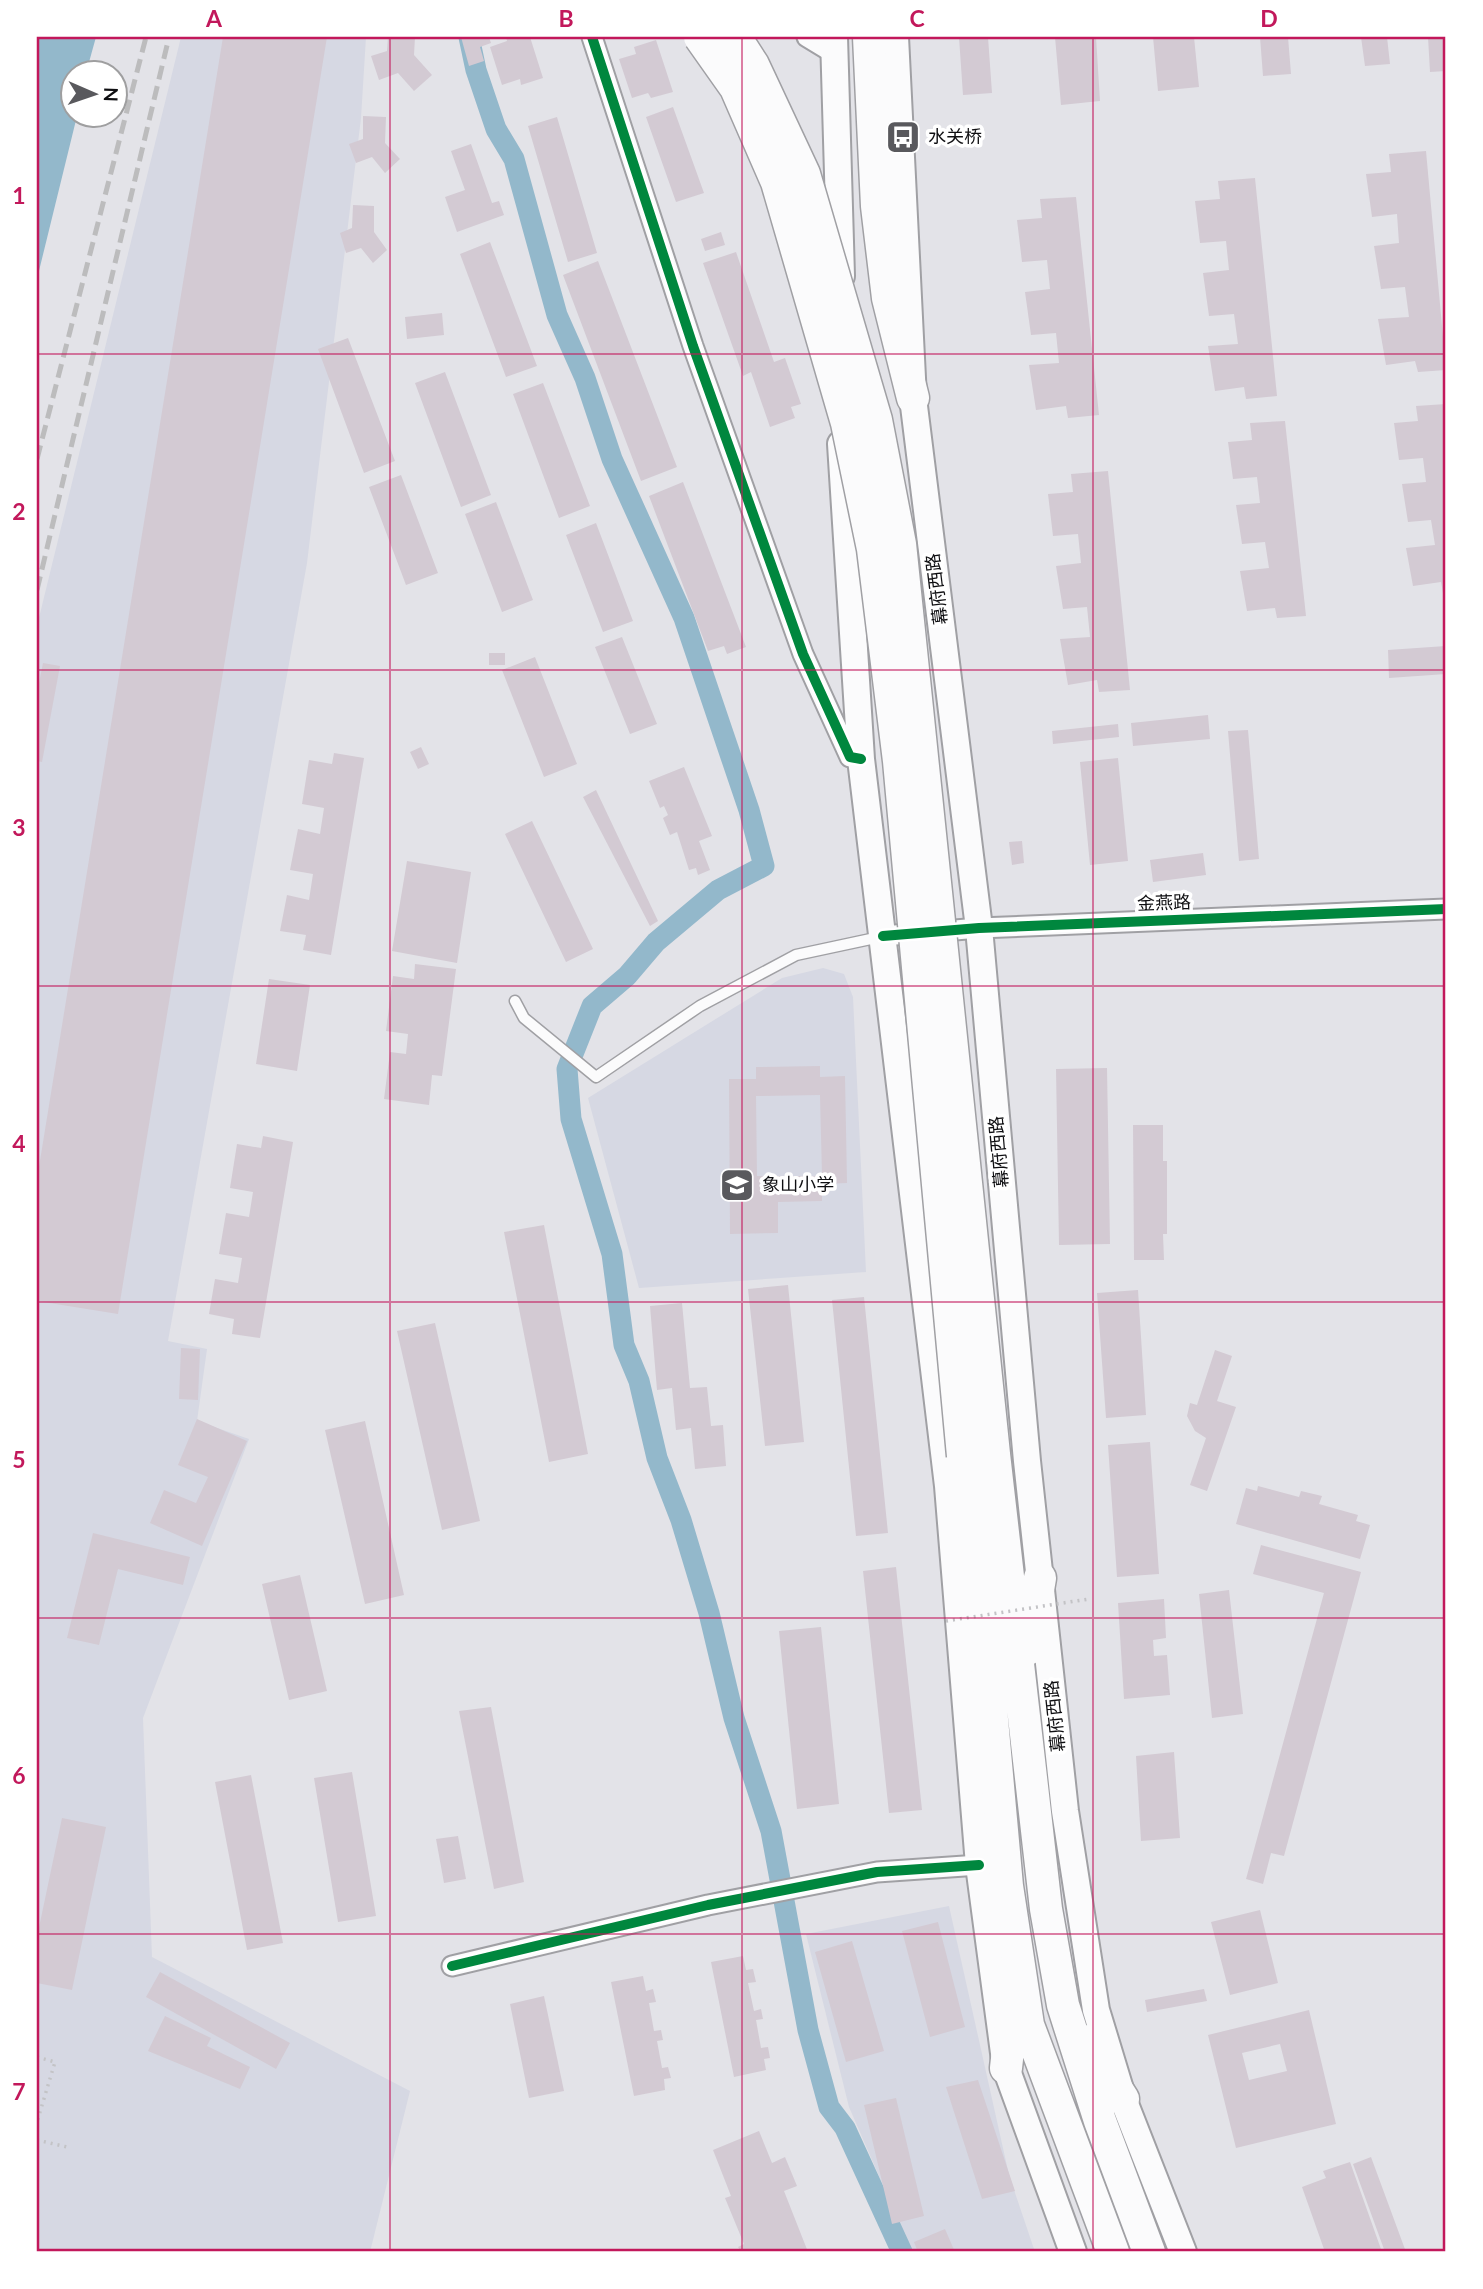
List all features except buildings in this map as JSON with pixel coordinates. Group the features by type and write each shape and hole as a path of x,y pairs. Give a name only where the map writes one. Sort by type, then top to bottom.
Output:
{"highway":[{"path":"700,37 736,88 776,182 847,423 873,549 900,775 963,1456 977,1553 1007,1886 1028,2025 1113,2252"},
{"name":"幕府西路","path":"735,37 753,65 804,174 876,420 900,544 994,1454 1046,1909 1063,2005 1100,2121 1149,2252"},
{"path":"869,37 877,206 888,298 914,398"},
{"path":"948,1493 977,1553"},
{"path":"1022,1688 1040,1578"},
{"path":"1006,2068 1018,1960"},
{"path":"1063,2005 1123,2099"}],"main road":[{"name":"幕府西路","path":"895,37 914,398 979,928 1040,1578 1065,1811 1097,2010 1123,2099 1182,2252"},
{"path":"834,45 841,273 840,422 862,759 948,1493 979,1865 1006,2068 1073,2252"},
{"path":"853,644 879,675 904,737 925,932"},
{"path":"912,810 930,824 949,822 963,803"},
{"path":"899,1071 915,1050 936,1038 956,1036 990,1055"}],"street":[{"path":"592,37 693,346 803,654 850,757 862,759"},
{"path":"807,37 834,45"},
{"name":"金燕路","path":"883,936 979,928 1446,909"},
{"path":"452,1966 740,1899 877,1872 979,1865"}],"lane":[{"path":"515,1001 524,1018 596,1077 700,1006 796,955 883,936"}],"path":[{"path":"946,1621 1089,1599"},
{"path":"37,2057 55,2062 37,2122"},
{"path":"37,2140 67,2147"}],"shaded area":[{"path":"181,37 366,37 361,118 307,563 168,1341 207,1349 197,1421 249,1439 143,1718 152,1957 410,2091 370,2252 37,2252 37,626"},
{"name":"象山小学","path":"823,968 844,974 853,997 866,1272 639,1288 588,1098 782,978"},
{"path":"949,1906 1009,2175 1035,2252 912,2252 849,2107 806,1934"}],"water":[{"path":"37,37 96,37 90,60 60,60 60,130 74,130 37,279"}],"waterway":[{"path":"469,37 476,70 496,129 514,159 557,315 585,378 612,459 684,618 749,810 764,866 718,890 656,942 627,976 592,1006 567,1069 571,1119 612,1254 624,1345 639,1381 657,1458 681,1520 709,1613 734,1718 771,1831 808,2030 829,2107 845,2128 902,2252"}],"railway":[{"path":"37,459 146,37"},
{"path":"37,590 169,37"}],"cycle path":[{"path":"592,37 693,346 803,654 850,757 861,759"},
{"path":"883,936 979,928 1446,909"},
{"path":"452,1966 708,1905 877,1872 979,1865"}],"place":[{"name":"水关桥","path":"903,137"},
{"name":"象山小学","path":"737,1185"}]}
